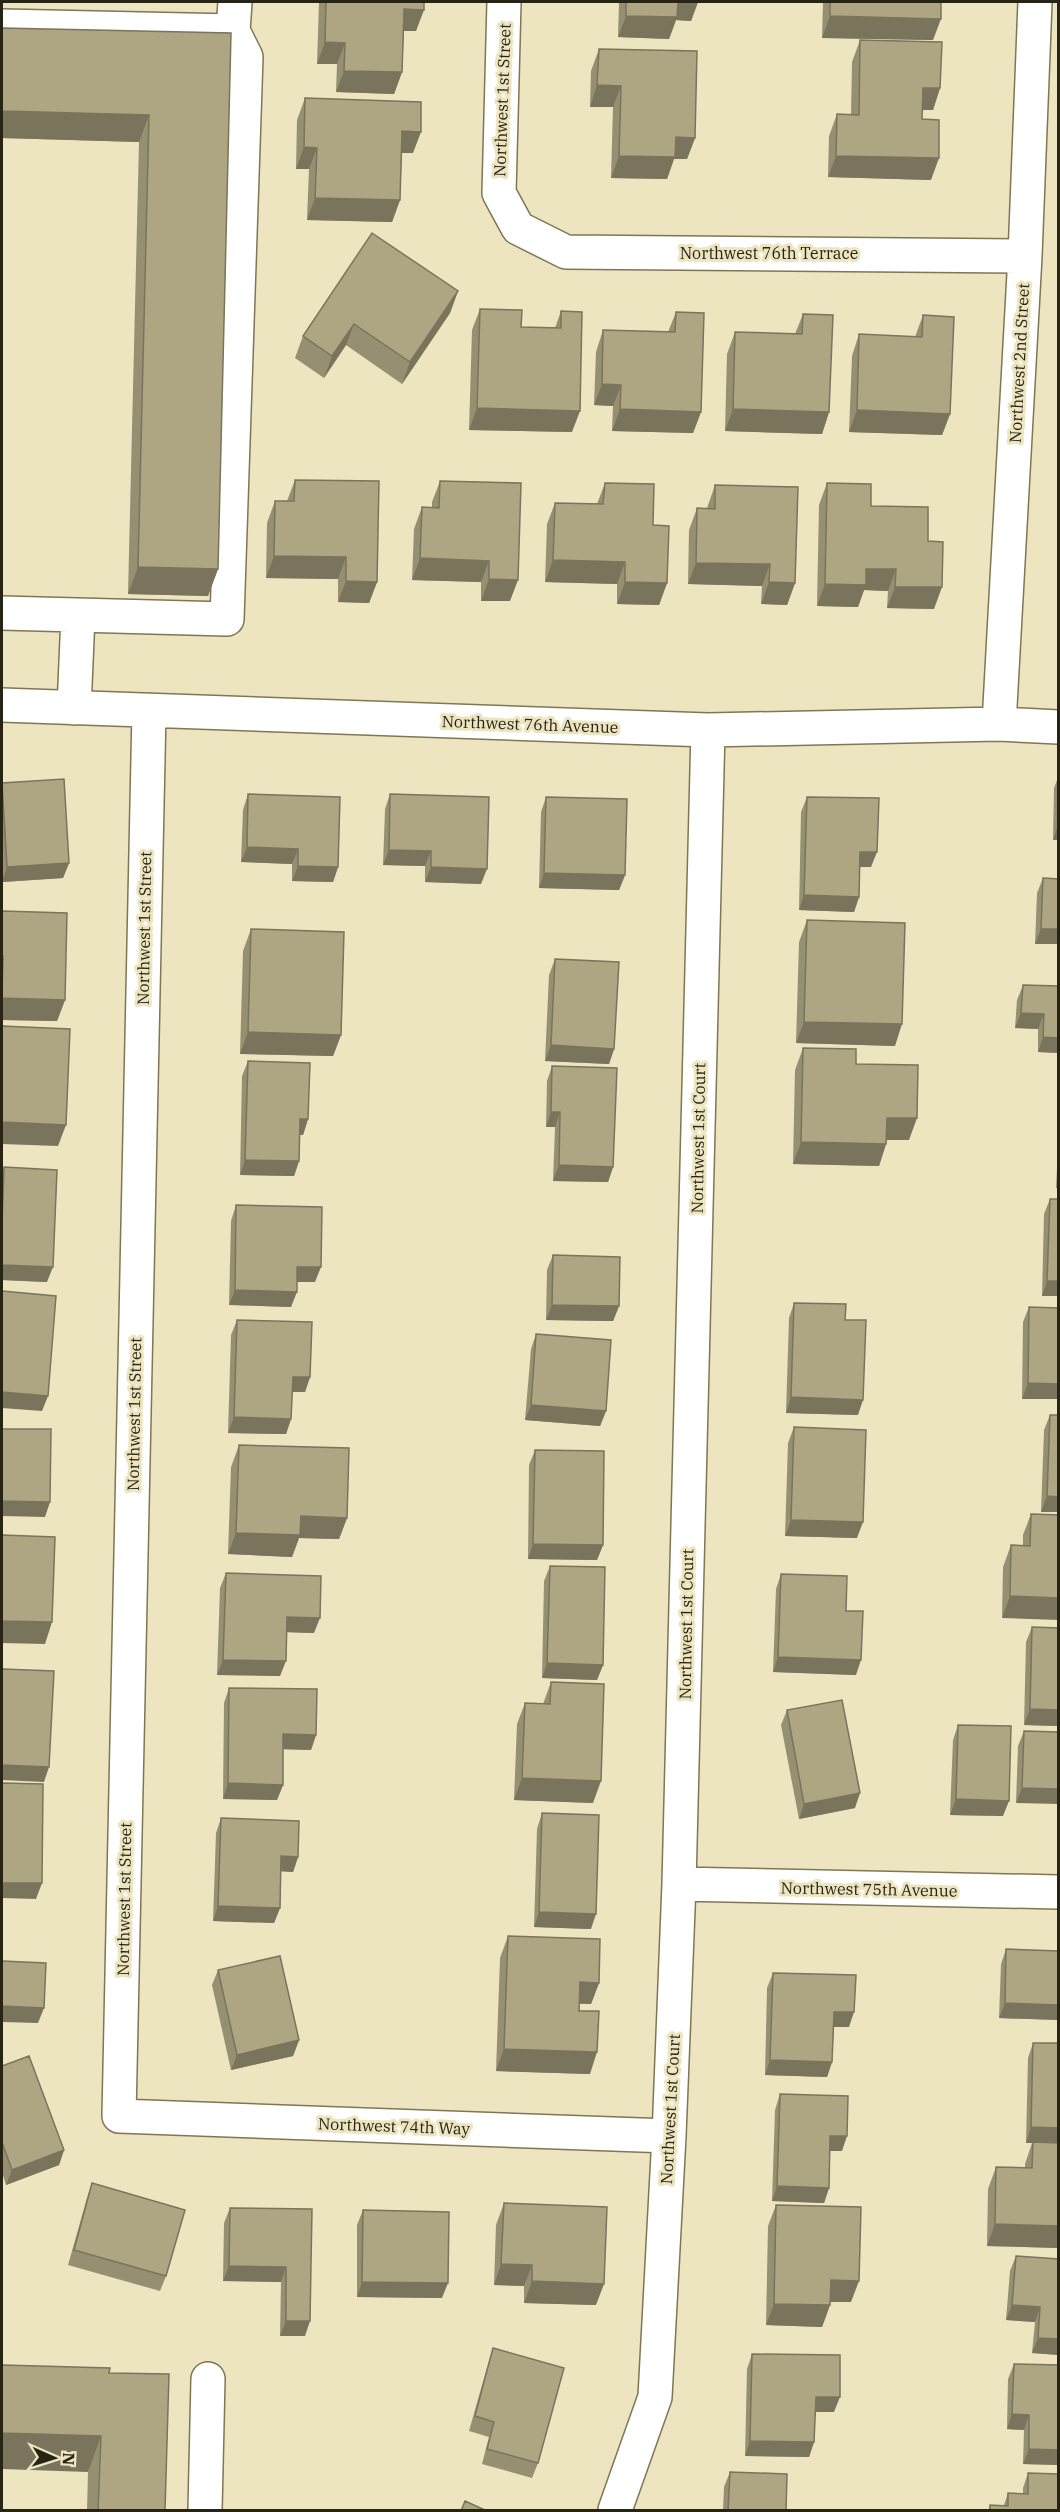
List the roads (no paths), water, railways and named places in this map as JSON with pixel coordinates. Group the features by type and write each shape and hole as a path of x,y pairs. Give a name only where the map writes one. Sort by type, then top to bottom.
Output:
{"street":[{"name":"Northwest 1st Street","path":"504,2 499,193 518,228"},
{"name":"Northwest 2nd Street","path":"999,724 1026,256 1035,2"},
{"path":"2,26 234,16 246,57 227,619 2,614"},
{"name":"Northwest 76th Terrace","path":"518,228 566,252 1026,256"},
{"path":"74,708 78,616"},
{"name":"Northwest 76th Avenue","path":"2,705 708,730 999,724 1059,727"},
{"name":"Northwest 1st Street","path":"119,2116 148,711"},
{"name":"Northwest 1st Court","path":"615,2511 655,2397 669,2136 679,1884 708,730"},
{"name":"Northwest 75th Avenue","path":"679,1884 1059,1892"},
{"name":"Northwest 74th Way","path":"119,2116 669,2136"},
{"path":"205,2511 208,2379"}]}
